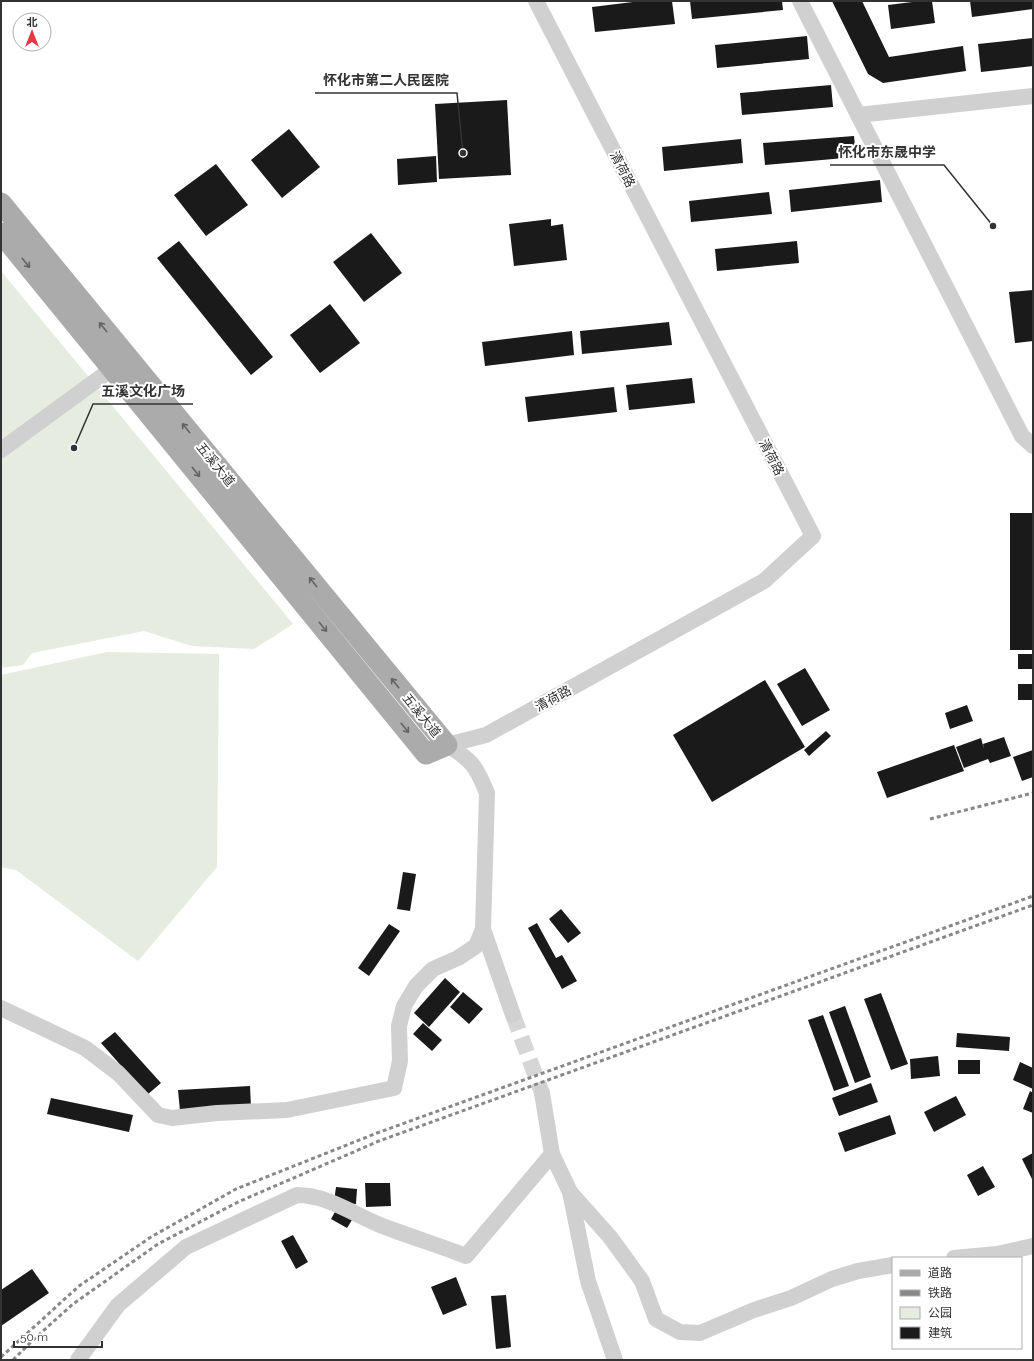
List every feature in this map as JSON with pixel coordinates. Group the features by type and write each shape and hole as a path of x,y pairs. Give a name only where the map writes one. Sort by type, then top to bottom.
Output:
{"main road":[{"name":"五溪大道","path":"1,203 447,745 426,754 1,233"}],"street":[{"name":"清荷路","path":"447,745 486,735 764,581 813,536 536,1"},
{"path":"800,1 1028,441"},
{"path":"858,115 1033,96"},
{"path":"1,450 112,369"},
{"path":"1,1008 85,1048 118,1073 158,1115 172,1118 217,1113 287,1110 394,1088 400,1061 399,1026 404,1006 416,986 433,969 458,958 476,946 483,929 487,793 480,775 467,757 447,745"},
{"path":"483,929 513,1015"},
{"path":"542,1093 552,1154 570,1192 588,1281 615,1360"},
{"path":"78,1360 118,1305 186,1247 297,1195 308,1195 322,1198 380,1225 466,1256 552,1154"},
{"path":"570,1192 610,1236 642,1281 656,1319 680,1332 700,1333 754,1310 791,1298 832,1279 858,1271 892,1265"},
{"path":"965,1257 997,1254 1033,1246"}],"green space":[{"path":"1,271 293,624 254,649 192,646 144,631 32,653 23,665 1,668"},
{"path":"107,652 219,654 217,867 138,961 16,870 1,867 1,675"}],"building":[{"path":"641,1 672,1 675,24 595,32 592,7"},
{"path":"690,1 782,1 783,10 692,19"},
{"path":"832,1 862,1 889,57 963,46 966,71 883,83 868,74"},
{"path":"932,1 935,23 891,29 888,5"},
{"path":"970,1 1033,1 1033,9 972,17"},
{"path":"807,36 809,59 717,68 715,45"},
{"path":"1033,38 1033,66 981,72 978,44"},
{"path":"831,85 833,107 742,115 740,93"},
{"path":"507,100 511,175 439,179 435,104"},
{"path":"289,129 320,167 282,198 251,160"},
{"path":"854,136 856,157 765,165 763,143"},
{"path":"741,139 743,163 664,171 662,147"},
{"path":"436,156 437,182 398,185 397,159"},
{"path":"216,164 248,205 206,236 174,195"},
{"path":"880,180 882,202 791,212 789,190"},
{"path":"769,192 772,214 691,222 689,201"},
{"path":"551,219 551,226 563,224 567,260 514,266 509,224"},
{"path":"371,233 402,273 364,302 333,262"},
{"path":"179,241 273,357 251,375 157,258"},
{"path":"797,241 799,263 717,271 715,249"},
{"path":"1033,290 1033,341 1015,343 1009,292"},
{"path":"330,304 360,343 320,373 290,335"},
{"path":"669,322 672,345 582,354 580,331"},
{"path":"572,331 574,355 485,366 482,342"},
{"path":"692,378 695,403 629,410 626,385"},
{"path":"614,387 617,412 528,422 525,397"},
{"path":"1010,513 1033,513 1033,650 1010,650"},
{"path":"1018,654 1033,654 1033,669 1018,669"},
{"path":"805,668 830,710 802,726 777,684"},
{"path":"765,680 805,747 712,802 673,735"},
{"path":"1018,684 1033,684 1033,700 1018,700"},
{"path":"967,705 973,721 950,729 945,713"},
{"path":"826,731 831,736 809,756 804,750"},
{"path":"1004,737 1011,756 990,763 988,759 964,768 956,747 981,738 984,749 983,744"},
{"path":"954,745 964,771 887,798 877,772"},
{"path":"1033,750 1033,777 1022,781 1013,757"},
{"path":"403,872 416,874 410,911 397,909"},
{"path":"561,909 581,933 568,943 549,919"},
{"path":"537,923 556,958 562,955 577,981 562,989 528,928"},
{"path":"389,924 400,931 369,976 358,968"},
{"path":"445,978 460,992 429,1027 414,1013"},
{"path":"463,992 483,1009 469,1024 450,1007"},
{"path":"881,993 908,1064 891,1070 864,999"},
{"path":"845,1006 871,1077 855,1083 829,1012"},
{"path":"823,1015 849,1086 834,1091 808,1020"},
{"path":"423,1023 442,1040 432,1051 413,1034"},
{"path":"115,1032 161,1083 147,1095 101,1043"},
{"path":"957,1033 1010,1037 1009,1051 956,1047"},
{"path":"938,1056 940,1076 911,1079 910,1059"},
{"path":"958,1060 980,1060 980,1074 958,1074"},
{"path":"1020,1062 1033,1068 1033,1089 1013,1080"},
{"path":"871,1083 878,1102 839,1116 832,1098"},
{"path":"250,1086 251,1107 180,1111 178,1090"},
{"path":"1030,1091 1033,1093 1033,1113 1023,1109"},
{"path":"956,1096 966,1115 934,1132 924,1112"},
{"path":"51,1098 133,1115 129,1132 47,1114"},
{"path":"890,1115 896,1134 845,1152 838,1133"},
{"path":"1033,1153 1033,1181 1022,1159"},
{"path":"983,1166 995,1187 978,1196 967,1175"},
{"path":"365,1183 390,1183 391,1206 366,1207"},
{"path":"336,1187 357,1189 356,1204 334,1202"},
{"path":"336,1210 352,1220 347,1228 331,1219"},
{"path":"293,1235 308,1262 296,1269 281,1241"},
{"path":"32,1269 49,1293 1,1326 1,1290"},
{"path":"456,1277 467,1305 443,1315 431,1287"},
{"path":"506,1295 511,1347 496,1349 491,1296"}],"tunnel":[{"path":"513,1015 542,1093"}],"railway":[{"path":"930,819 1033,793"},
{"path":"1,1357 79,1286 151,1237 236,1189 377,1133 1033,896"},
{"path":"13,1360 73,1304 158,1244 238,1202 379,1141 1033,905"}],"place":[{"name":"怀化市第二人民医院","path":"463,153"},
{"name":"怀化市东晟中学","path":"993,226"},
{"name":"五溪文化广场","path":"74,448"}]}
